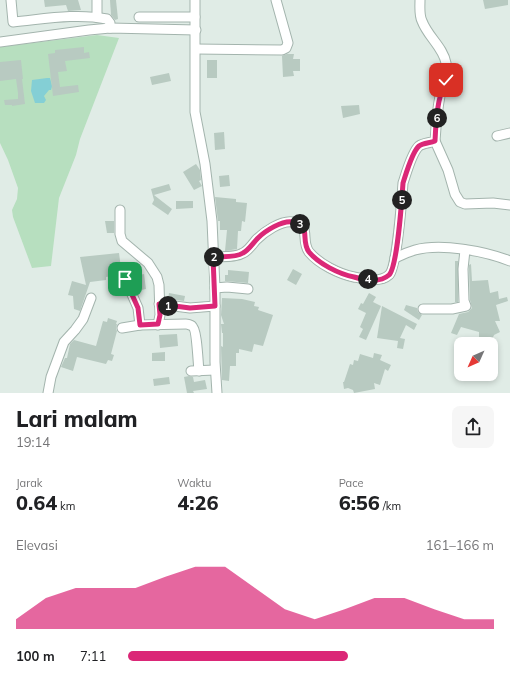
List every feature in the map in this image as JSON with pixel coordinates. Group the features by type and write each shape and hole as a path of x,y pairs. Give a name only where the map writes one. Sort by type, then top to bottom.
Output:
{"street":[{"path":"11,0 13,22 70,16 97,17 108,19 110,28"},
{"path":"97,0 97,17"},
{"path":"195,0 195,112 209,194 215,288 215,370 217,393"},
{"path":"196,49 282,50 286,48 288,43 276,0"},
{"path":"420,0 422,21 429,34 442,51 447,65 447,76 441,91 439,102 435,141 448,170 455,194 460,202 465,204 493,203 510,205"},
{"path":"139,17 196,17"},
{"path":"0,42 110,28 196,30"},
{"path":"497,136 510,133"},
{"path":"213,257 242,254 246,252 262,235 283,223 293,222 302,224 304,227 304,241 311,254 333,269 350,276 363,279 381,279 389,275 395,258 403,183 418,148 422,145 435,141"},
{"path":"120,210 122,241 148,263 155,273 159,285 160,315 158,324"},
{"path":"395,258 414,250 423,248 440,248 495,255 510,260"},
{"path":"423,309 452,309 468,305 464,301 463,264 465,250"},
{"path":"123,274 138,308 140,325"},
{"path":"215,288 227,287 248,289"},
{"path":"48,393 51,377 64,342 79,325 91,298"},
{"path":"159,304 190,308 215,306"},
{"path":"122,328 158,324 186,324 192,326 195,334 195,371 215,370"}],"green space":[{"path":"97,35 119,38 59,198 51,266 32,268 13,217 12,210 17,199 18,188 0,143 0,47"}],"water":[{"path":"50,78 52,86 51,90 49,90 44,96 46,100 44,103 35,103 31,91 32,80"}],"building":[{"path":"44,0 78,0 81,10 68,11 66,5 45,7"},
{"path":"110,0 116,0 118,19 115,20 111,15"},
{"path":"483,0 508,0 508,5 485,9"},
{"path":"84,47 84,53 89,52 90,58 65,61 67,71 58,72 60,87 78,85 79,92 53,96 48,54 55,53 55,50"},
{"path":"294,54 293,59 300,59 300,71 293,71 294,76 283,77 282,56"},
{"path":"21,60 25,104 12,106 5,105 4,100 18,99 18,93 16,79 0,81 0,62"},
{"path":"207,60 217,60 217,78 207,78"},
{"path":"169,73 171,81 152,85 150,77"},
{"path":"359,105 360,114 343,118 341,106"},
{"path":"224,132 225,149 215,150 214,133"},
{"path":"196,164 200,170 201,180 199,181 202,186 194,190 183,172"},
{"path":"229,175 230,186 220,187 219,176"},
{"path":"169,184 171,190 154,195 172,209 168,215 152,204 154,200 151,189"},
{"path":"215,197 236,199 236,202 247,203 245,222 242,221 241,231 238,231 237,249 225,251 227,230 220,230 220,221 218,221"},
{"path":"176,201 193,201 193,208 176,209"},
{"path":"105,221 114,221 114,233 107,233"},
{"path":"119,253 121,268 117,275 106,277 106,280 90,282 80,311 74,309 73,296 68,295 72,281 86,285 80,257"},
{"path":"455,261 458,261 458,302 455,302"},
{"path":"471,264 472,281 488,280 490,293 498,291 499,299 507,297 508,301 496,305 500,321 495,321 500,332 493,337 479,337 479,332 461,327 457,335 451,333 459,314 468,312 472,308 470,300 469,265"},
{"path":"293,269 302,274 296,285 287,280"},
{"path":"228,270 249,272 248,283 225,281 225,275 228,275"},
{"path":"144,274 146,289 137,291 131,277"},
{"path":"169,293 185,296 184,301 168,299"},
{"path":"369,293 376,297 373,302 381,306 366,340 359,337 363,329 360,327 366,313 358,309 361,303 363,304"},
{"path":"222,298 242,299 255,302 254,306 259,307 258,310 273,315 263,346 254,344 252,352 239,349 239,353 236,353 236,366 230,366 229,381 222,380 221,346 223,347 223,333 221,324 224,324 221,315"},
{"path":"406,305 417,308 418,312 422,315 419,320 404,310"},
{"path":"382,306 417,324 414,330 406,325 400,338 405,339 403,349 397,348 398,341 377,338"},
{"path":"108,318 117,321 117,331 111,354 114,355 112,361 108,360 106,364 77,357 73,371 61,367 65,358 67,358 70,344 74,340 96,346 103,321 107,322"},
{"path":"177,334 178,346 160,348 159,335"},
{"path":"165,352 165,361 152,361 152,353"},
{"path":"374,353 382,355 380,360 391,365 388,371 385,369 380,385 374,383 375,389 354,393 353,390 348,388 344,389 343,382 350,364 353,365 354,360 358,361 360,354 373,358"},
{"path":"169,377 170,384 154,386 153,379"},
{"path":"184,377 193,377 194,382 205,380 207,389 193,391 194,393 187,393"}],"route":[{"path":"125,279 138,308 140,325 158,324 160,315 159,304 190,308 215,306 213,257 242,254 246,252 262,235 278,225 288,222 302,224 304,227 304,241 307,249 321,262 333,269 356,278 376,280 389,275 395,258 403,183 419,146 435,141 440,94 446,80"}]}
